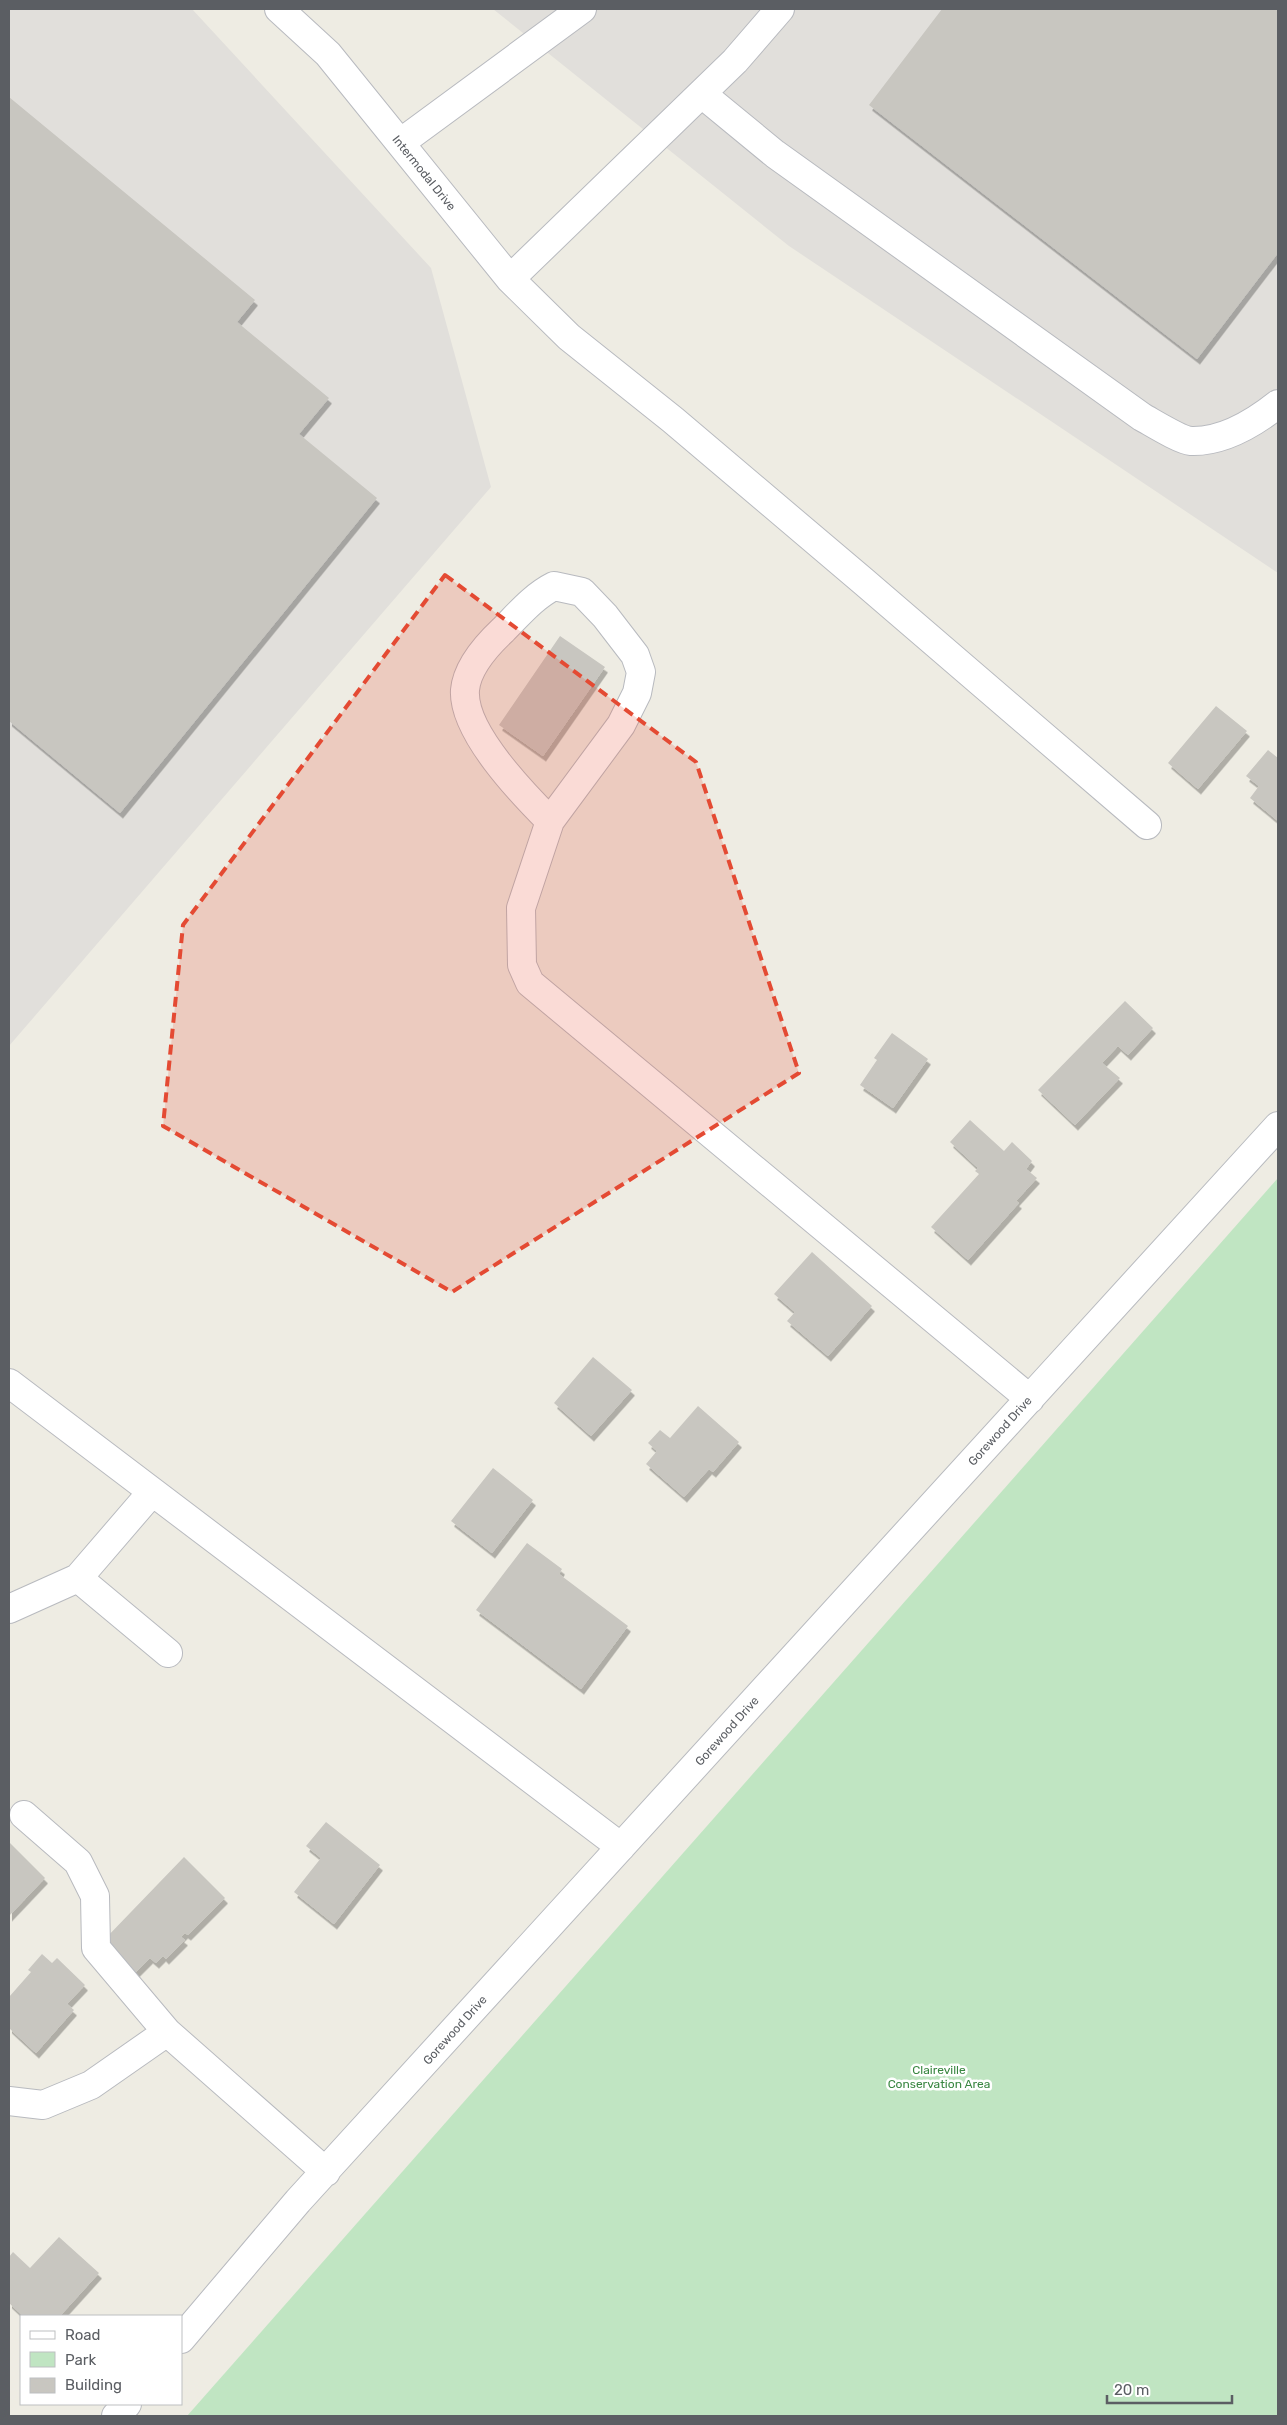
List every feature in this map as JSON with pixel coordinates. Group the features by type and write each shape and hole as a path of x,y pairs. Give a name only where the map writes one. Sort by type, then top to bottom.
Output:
{"street":[{"name":"Intermodal Drive","path":"279,9 328,54 510,279 569,337 673,420 1147,825"},
{"path":"400,144 582,9"},
{"path":"510,279 735,61 780,9"},
{"path":"702,94 775,154 1142,417 1190,441 1226,435 1254,422 1278,404"},
{"path":"550,821 510,780 484,741 465,707 465,688 480,652 541,593 554,586 582,592 605,616 635,655 641,672 637,693 621,725 550,821 521,908 522,965 530,983 1030,1399"},
{"name":"Gorewood Drive","path":"182,2338 298,2201 1278,1126"},
{"path":"9,1384 621,1848"},
{"path":"9,1609 78,1578 152,1492"},
{"path":"78,1578 168,1653"},
{"path":"24,1815 78,1862 95,1896 96,1948 167,2032 326,2172"},
{"path":"9,2101 43,2105 91,2085 167,2032"},
{"path":"116,2416 126,2405"}],"highlighted area":[{"path":"445,575 696,762 799,1073 452,1292 163,1126 183,925"}],"shaded area":[{"path":"9,9 192,9 431,268 491,487 9,1046"},
{"path":"493,9 1278,9 1278,573 789,246"}],"green space":[{"name":"Claireville Conservation Area","path":"1278,1178 1278,2416 187,2416"}],"building":[{"path":"942,9 1278,9 1278,253 1197,359 869,105"},
{"path":"9,97 255,300 237,322 329,398 299,434 377,498 120,813 9,721"},
{"path":"560,636 605,667 543,756 499,725"},
{"path":"1216,706 1247,731 1198,789 1168,763"},
{"path":"1268,750 1278,758 1278,821 1250,798 1259,786 1246,776"},
{"path":"1125,1001 1153,1028 1128,1055 1118,1046 1102,1063 1120,1078 1075,1125 1038,1090"},
{"path":"892,1033 928,1059 893,1108 860,1085 877,1060 874,1058"},
{"path":"970,1120 1004,1151 1012,1142 1032,1161 1026,1169 1037,1178 1016,1201 1019,1203 968,1260 931,1227 979,1174 975,1171 978,1168 950,1142"},
{"path":"812,1252 872,1306 828,1356 787,1321 795,1312 774,1294"},
{"path":"593,1357 632,1390 591,1436 554,1403"},
{"path":"698,1406 739,1442 713,1472 709,1469 684,1497 646,1464 657,1451 648,1443 660,1430 670,1438"},
{"path":"493,1468 533,1500 492,1553 451,1521"},
{"path":"527,1543 562,1569 559,1574 628,1626 581,1689 476,1610"},
{"path":"326,1822 380,1865 334,1924 294,1892 321,1858 306,1846"},
{"path":"9,1842 45,1878 9,1916"},
{"path":"184,1857 225,1898 188,1935 185,1933 181,1937 185,1940 166,1959 163,1956 156,1963 150,1958 136,1972 104,1940"},
{"path":"42,1954 52,1963 57,1958 85,1985 67,2004 74,2010 36,2053 9,2028 9,1997 31,1972 28,1970"},
{"path":"59,2237 99,2273 61,2315 22,2315 9,2303 9,2257 13,2252 30,2268"}]}
